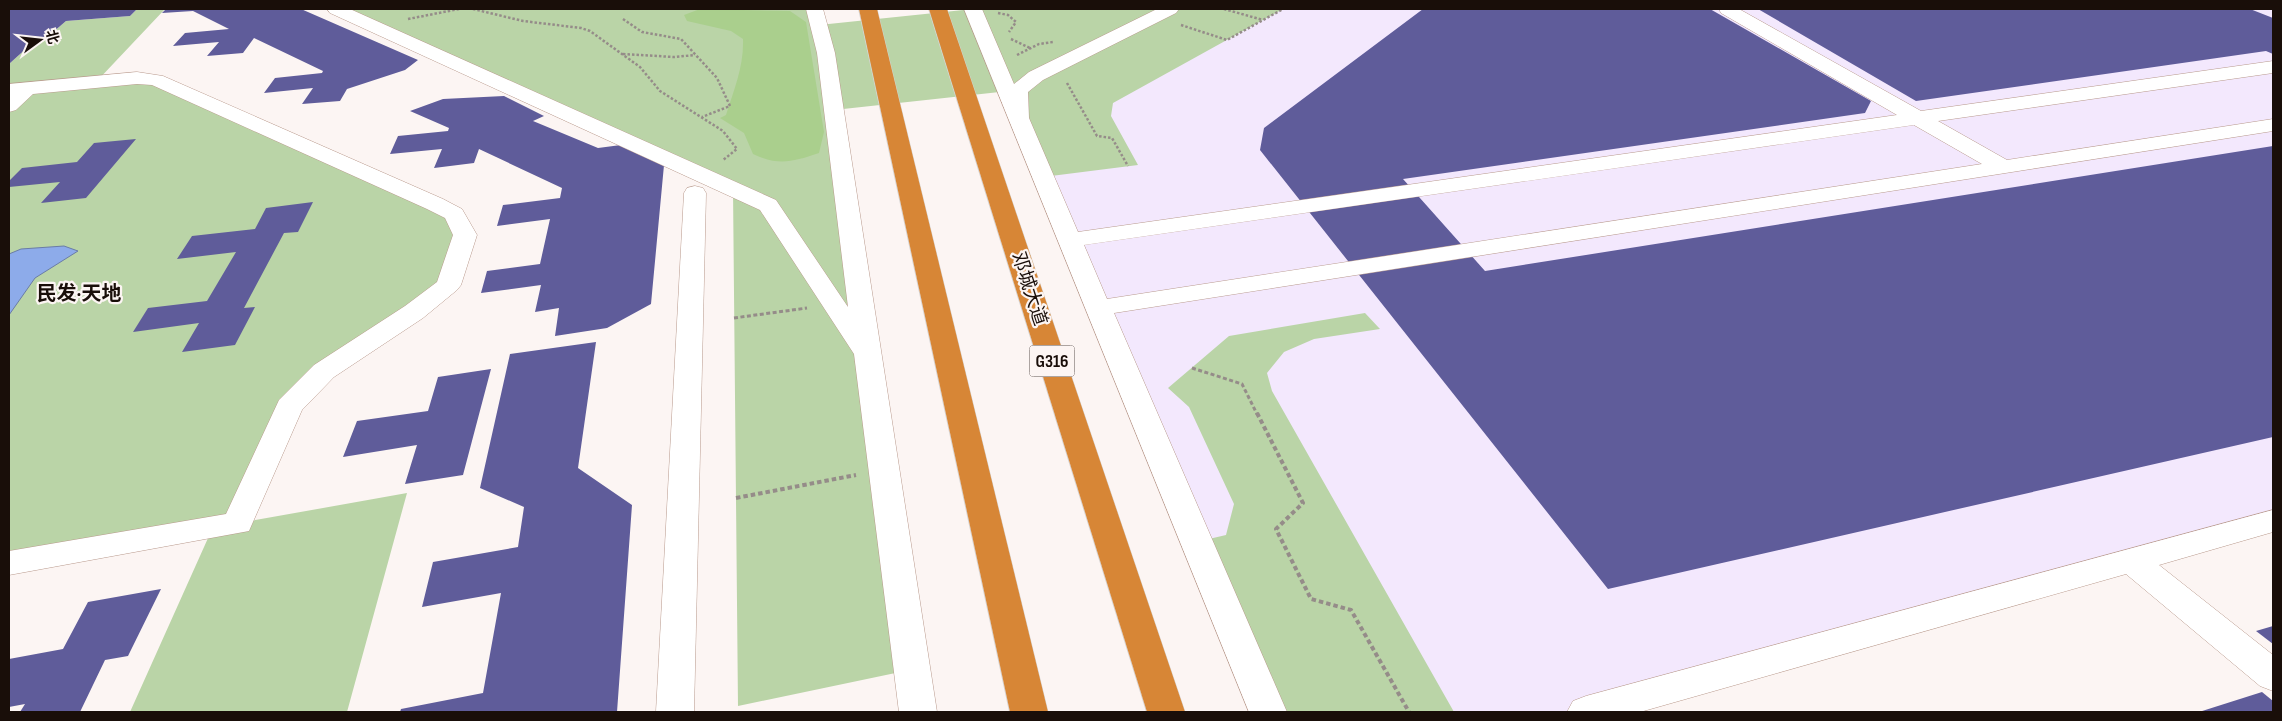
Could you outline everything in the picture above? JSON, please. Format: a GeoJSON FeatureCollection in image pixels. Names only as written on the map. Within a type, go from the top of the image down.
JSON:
{"type":"FeatureCollection","features":[{"type":"Feature","properties":{"kind":"highway","name":"邓城大道"},"geometry":{"type":"LineString","coordinates":[[938,9],[1166,712]]}},
{"type":"Feature","properties":{"kind":"highway"},"geometry":{"type":"LineString","coordinates":[[866,11],[1029,712]]}},
{"type":"Feature","properties":{"kind":"street"},"geometry":{"type":"LineString","coordinates":[[336,9],[699,184],[768,205],[867,354]]}},
{"type":"Feature","properties":{"kind":"street"},"geometry":{"type":"LineString","coordinates":[[815,9],[826,54],[918,712]]}},
{"type":"Feature","properties":{"kind":"street"},"geometry":{"type":"LineString","coordinates":[[973,9],[1268,712]]}},
{"type":"Feature","properties":{"kind":"street"},"geometry":{"type":"LineString","coordinates":[[1727,9],[2005,168]]}},
{"type":"Feature","properties":{"kind":"street"},"geometry":{"type":"LineString","coordinates":[[1020,121],[1018,90],[1036,76],[1162,13]]}},
{"type":"Feature","properties":{"kind":"street"},"geometry":{"type":"LineString","coordinates":[[1070,240],[2273,66]]}},
{"type":"Feature","properties":{"kind":"street"},"geometry":{"type":"LineString","coordinates":[[9,106],[18,90],[137,78],[156,80],[435,204],[454,214],[465,235],[448,286],[414,312],[324,371],[289,406],[238,523],[9,563]]}},
{"type":"Feature","properties":{"kind":"street"},"geometry":{"type":"LineString","coordinates":[[1098,308],[2273,125]]}},
{"type":"Feature","properties":{"kind":"street"},"geometry":{"type":"LineString","coordinates":[[675,712],[699,184]]}},
{"type":"Feature","properties":{"kind":"street"},"geometry":{"type":"LineString","coordinates":[[1586,712],[2273,522]]}},
{"type":"Feature","properties":{"kind":"street"},"geometry":{"type":"LineString","coordinates":[[2132,561],[2273,676]]}},
{"type":"Feature","properties":{"kind":"street"},"geometry":{"type":"LineString","coordinates":[[902,712],[908,642]]}},
{"type":"Feature","properties":{"kind":"path"},"geometry":{"type":"LineString","coordinates":[[374,26],[459,9]]}},
{"type":"Feature","properties":{"kind":"path"},"geometry":{"type":"LineString","coordinates":[[474,9],[523,21],[581,28],[590,31],[640,67],[660,91],[723,131],[737,149],[699,184]]}},
{"type":"Feature","properties":{"kind":"path"},"geometry":{"type":"LineString","coordinates":[[1224,9],[1263,20]]}},
{"type":"Feature","properties":{"kind":"path"},"geometry":{"type":"LineString","coordinates":[[1162,13],[1227,40],[1283,9]]}},
{"type":"Feature","properties":{"kind":"path"},"geometry":{"type":"LineString","coordinates":[[623,19],[628,26],[655,37],[681,39],[720,80],[727,93],[730,106],[702,117]]}},
{"type":"Feature","properties":{"kind":"path"},"geometry":{"type":"LineString","coordinates":[[622,54],[674,57],[695,55]]}},
{"type":"Feature","properties":{"kind":"path"},"geometry":{"type":"LineString","coordinates":[[1057,65],[1097,136],[1112,138],[1128,166]]}},
{"type":"Feature","properties":{"kind":"path"},"geometry":{"type":"LineString","coordinates":[[734,318],[834,305]]}},
{"type":"Feature","properties":{"kind":"path"},"geometry":{"type":"LineString","coordinates":[[1192,368],[1242,384],[1303,503],[1276,529],[1310,599],[1351,610],[1409,712]]}},
{"type":"Feature","properties":{"kind":"path"},"geometry":{"type":"LineString","coordinates":[[736,498],[883,470]]}},
{"type":"Feature","properties":{"kind":"shaded area"},"geometry":{"type":"Polygon","coordinates":[[[1170,9],[2273,9],[2273,521],[1587,712],[1268,712],[1043,177],[1036,76],[1170,9]]]}},
{"type":"Feature","properties":{"kind":"green space"},"geometry":{"type":"Polygon","coordinates":[[[137,9],[165,9],[97,81],[137,78],[454,214],[465,235],[448,285],[289,406],[239,523],[407,493],[347,712],[130,712],[213,527],[9,563],[9,64],[29,46],[38,45],[66,21],[130,16],[137,9]]]}},
{"type":"Feature","properties":{"kind":"green space"},"geometry":{"type":"Polygon","coordinates":[[[336,9],[815,9],[819,25],[973,9],[1283,9],[1113,103],[1111,116],[1138,165],[1043,177],[1018,90],[834,110],[905,671],[738,706],[733,189],[336,9]]]}},
{"type":"Feature","properties":{"kind":"green space"},"geometry":{"type":"Polygon","coordinates":[[[700,9],[790,11],[806,22],[824,132],[819,153],[801,159],[786,161],[762,158],[753,154],[744,133],[720,118],[726,115],[735,87],[742,59],[743,39],[731,31],[687,21],[684,15],[700,9]]]}},
{"type":"Feature","properties":{"kind":"green space"},"geometry":{"type":"Polygon","coordinates":[[[1365,313],[1380,329],[1314,339],[1284,352],[1267,373],[1272,391],[1454,712],[1268,712],[1196,542],[1226,535],[1234,504],[1189,407],[1168,388],[1229,336],[1365,313]]]}},
{"type":"Feature","properties":{"kind":"water"},"geometry":{"type":"Polygon","coordinates":[[[64,246],[78,251],[35,278],[9,315],[9,254],[21,249],[64,246]]]}},
{"type":"Feature","properties":{"kind":"building"},"geometry":{"type":"Polygon","coordinates":[[[9,9],[137,9],[130,16],[66,21],[38,45],[29,46],[9,64],[9,9]]]}},
{"type":"Feature","properties":{"kind":"building"},"geometry":{"type":"Polygon","coordinates":[[[166,9],[301,9],[418,60],[405,70],[347,89],[340,101],[302,104],[313,88],[264,93],[275,78],[322,73],[323,71],[254,38],[243,53],[207,56],[219,42],[173,46],[185,33],[229,29],[193,11],[162,13],[166,9]]]}},
{"type":"Feature","properties":{"kind":"building"},"geometry":{"type":"Polygon","coordinates":[[[1423,9],[1710,9],[1871,101],[1865,113],[1403,179],[1485,271],[2273,146],[2273,437],[1608,589],[1260,150],[1264,128],[1423,9]]]}},
{"type":"Feature","properties":{"kind":"building"},"geometry":{"type":"Polygon","coordinates":[[[1758,9],[2250,9],[2273,18],[2273,54],[2266,51],[1916,101],[1758,9]]]}},
{"type":"Feature","properties":{"kind":"building"},"geometry":{"type":"Polygon","coordinates":[[[504,96],[544,116],[533,121],[598,148],[621,145],[664,165],[651,304],[607,328],[555,336],[559,308],[535,312],[541,285],[481,293],[487,271],[540,264],[550,219],[497,226],[503,205],[560,198],[562,188],[479,149],[474,163],[434,168],[442,149],[390,154],[398,136],[448,131],[449,128],[410,111],[443,99],[504,96]]]}},
{"type":"Feature","properties":{"kind":"building"},"geometry":{"type":"Polygon","coordinates":[[[136,139],[86,198],[41,203],[60,182],[9,187],[9,181],[22,168],[77,162],[94,143],[136,139]]]}},
{"type":"Feature","properties":{"kind":"building"},"geometry":{"type":"Polygon","coordinates":[[[313,202],[298,232],[284,233],[244,308],[255,307],[235,345],[182,352],[199,323],[133,332],[148,308],[207,301],[236,252],[177,259],[192,236],[255,229],[266,208],[313,202]]]}},
{"type":"Feature","properties":{"kind":"building"},"geometry":{"type":"Polygon","coordinates":[[[596,342],[578,468],[632,505],[617,712],[400,712],[401,709],[483,693],[501,593],[422,607],[433,562],[518,547],[524,507],[480,488],[510,354],[596,342]]]}},
{"type":"Feature","properties":{"kind":"building"},"geometry":{"type":"Polygon","coordinates":[[[491,369],[463,475],[405,484],[417,445],[343,457],[357,421],[428,411],[438,377],[491,369]]]}},
{"type":"Feature","properties":{"kind":"building"},"geometry":{"type":"Polygon","coordinates":[[[161,589],[128,656],[105,660],[80,712],[20,712],[25,704],[9,707],[9,659],[63,649],[88,602],[161,589]]]}},
{"type":"Feature","properties":{"kind":"building"},"geometry":{"type":"Polygon","coordinates":[[[2273,626],[2273,644],[2256,631],[2273,626]]]}},
{"type":"Feature","properties":{"kind":"building"},"geometry":{"type":"Polygon","coordinates":[[[2262,692],[2273,701],[2273,712],[2199,712],[2262,692]]]}},
{"type":"Feature","properties":{"kind":"district","name":"民发·天地"},"geometry":{"type":"Point","coordinates":[79,294]}}]}
